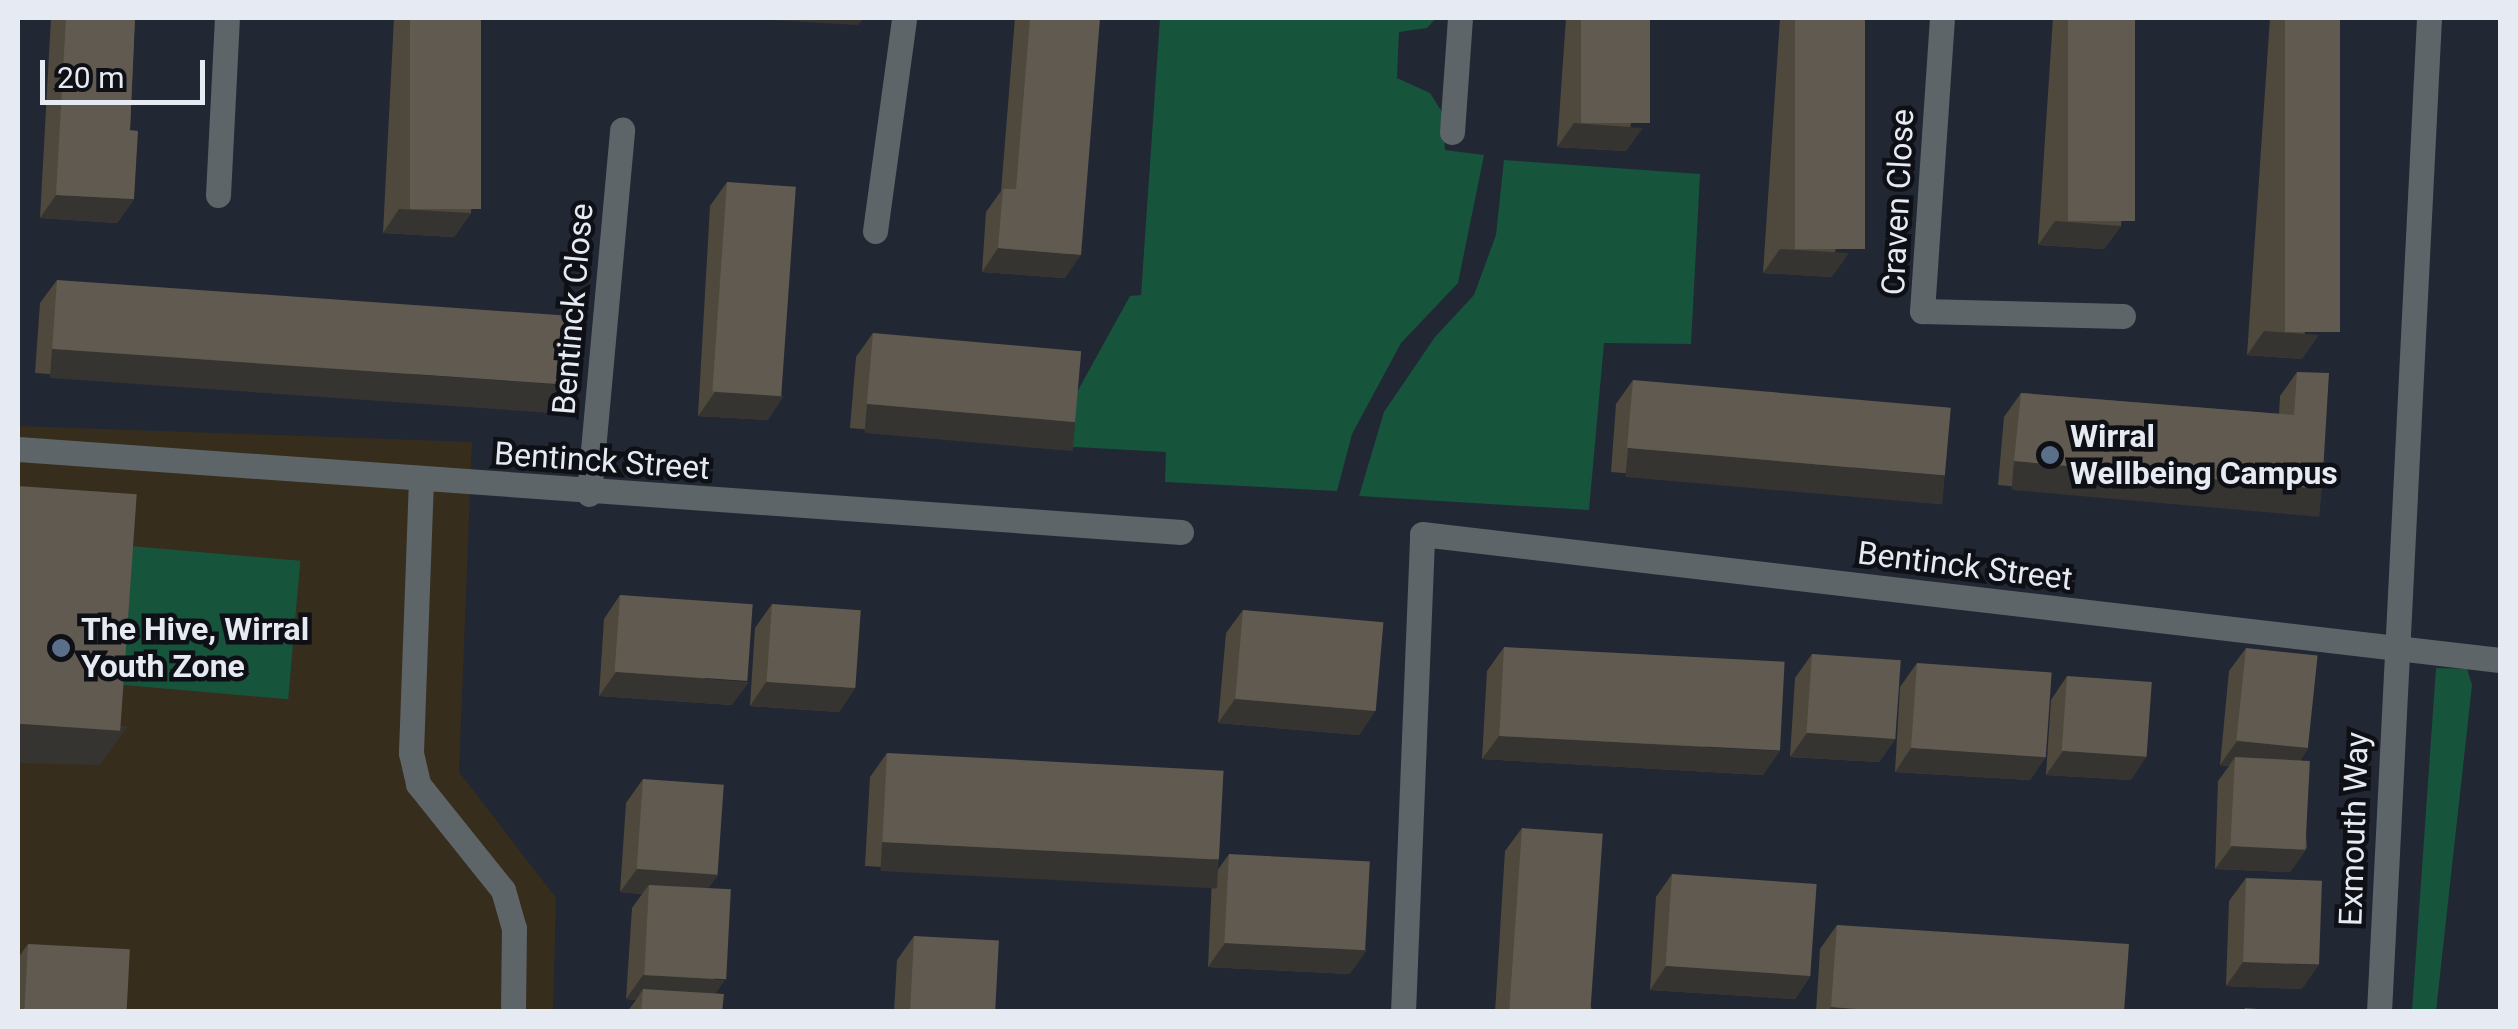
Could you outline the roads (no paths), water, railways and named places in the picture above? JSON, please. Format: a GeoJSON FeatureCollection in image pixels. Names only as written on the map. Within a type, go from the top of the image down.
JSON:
{"type":"FeatureCollection","features":[{"type":"Feature","properties":{"kind":"street"},"geometry":{"type":"LineString","coordinates":[[218,195],[227,18]]}},
{"type":"Feature","properties":{"kind":"street"},"geometry":{"type":"LineString","coordinates":[[875,231],[904,18]]}},
{"type":"Feature","properties":{"kind":"street"},"geometry":{"type":"LineString","coordinates":[[1452,132],[1460,18]]}},
{"type":"Feature","properties":{"kind":"street","name":"Craven Close"},"geometry":{"type":"LineString","coordinates":[[1942,18],[1922,311],[2123,316]]}},
{"type":"Feature","properties":{"kind":"street","name":"Exmouth Way"},"geometry":{"type":"LineString","coordinates":[[2379,1012],[2393,649],[2429,18]]}},
{"type":"Feature","properties":{"kind":"street","name":"Bentinck Close"},"geometry":{"type":"LineString","coordinates":[[589,494],[622,129]]}},
{"type":"Feature","properties":{"kind":"street","name":"Bentinck Street"},"geometry":{"type":"LineString","coordinates":[[18,449],[589,494],[1182,532]]}},
{"type":"Feature","properties":{"kind":"street"},"geometry":{"type":"LineString","coordinates":[[420,479],[411,753],[418,784],[504,890],[514,928],[512,1012]]}},
{"type":"Feature","properties":{"kind":"street","name":"Bentinck Street"},"geometry":{"type":"LineString","coordinates":[[1403,1012],[1422,534],[2500,660]]}},
{"type":"Feature","properties":{"kind":"place","name":"Wirral Wellbeing Campus"},"geometry":{"type":"Point","coordinates":[2050,455]}},
{"type":"Feature","properties":{"kind":"place","name":"The Hive, Wirral Youth Zone"},"geometry":{"type":"Point","coordinates":[61,648]}}]}
